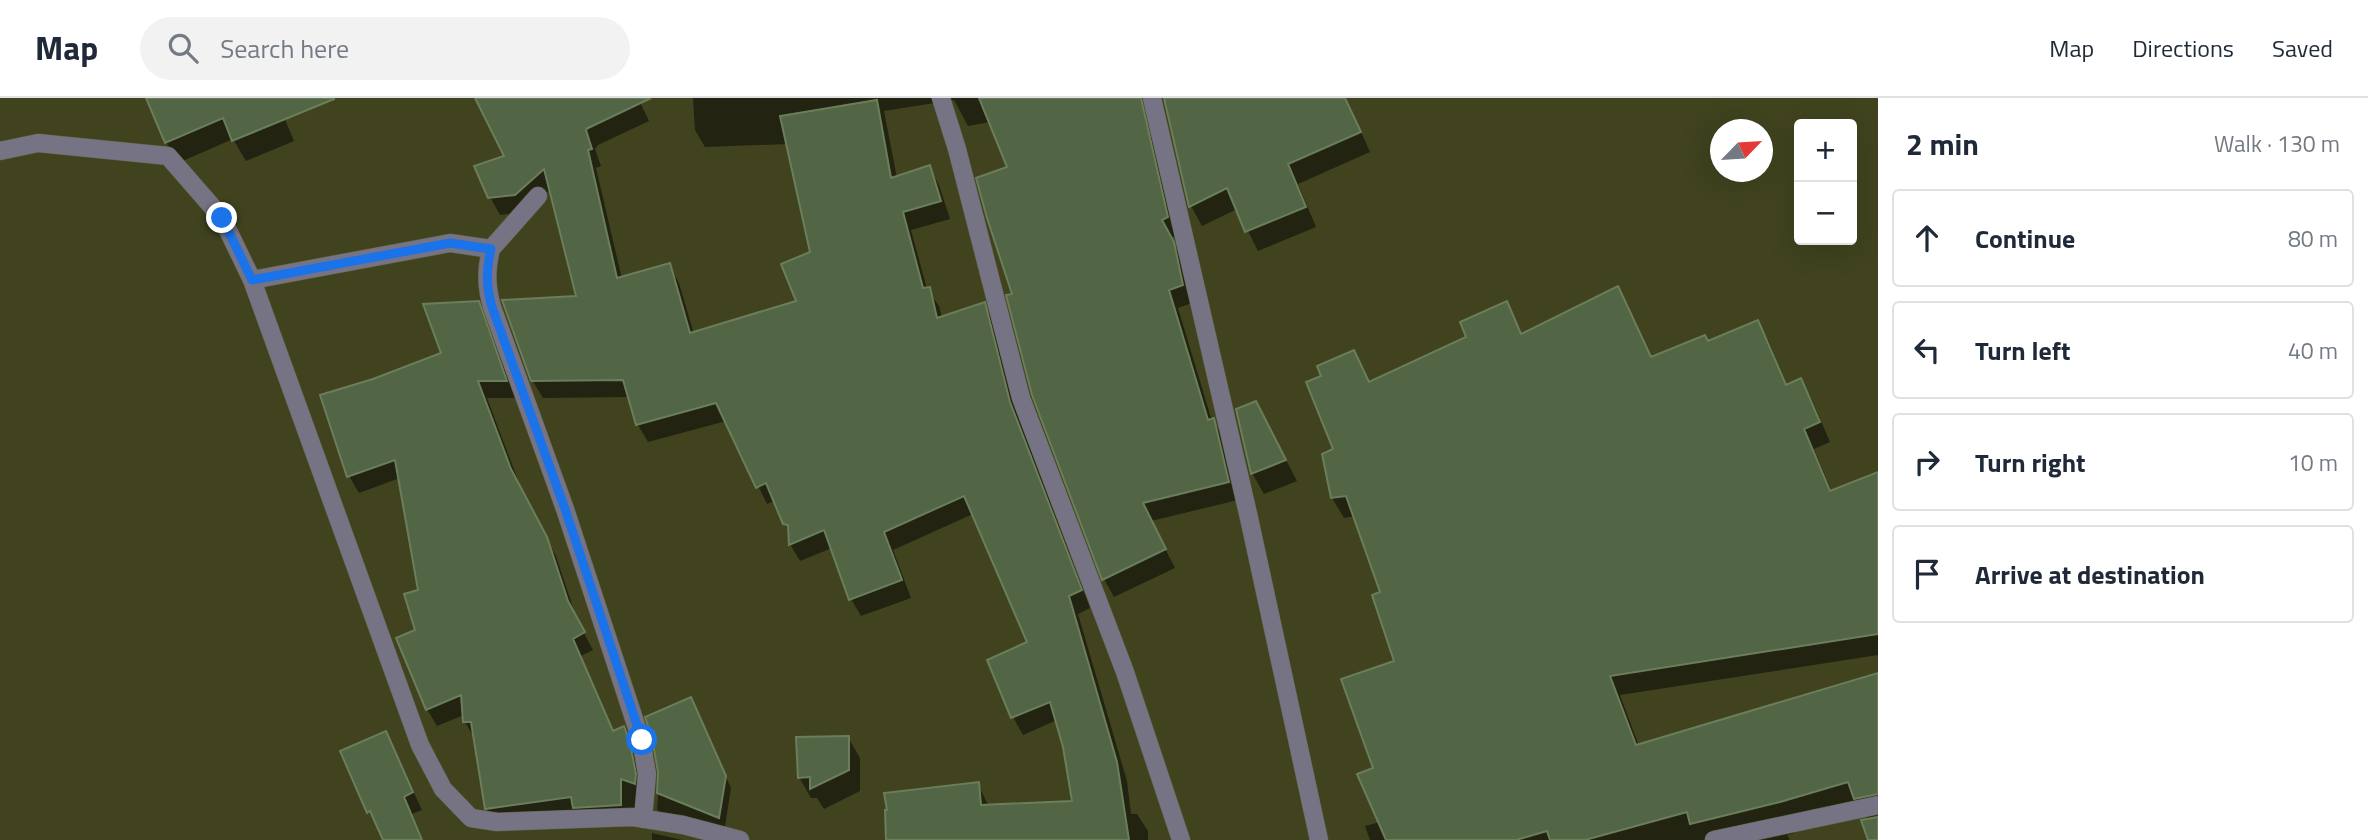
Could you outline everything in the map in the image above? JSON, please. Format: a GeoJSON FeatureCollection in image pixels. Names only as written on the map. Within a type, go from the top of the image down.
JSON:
{"type":"FeatureCollection","features":[{"type":"Feature","properties":{"kind":"street"},"geometry":{"type":"LineString","coordinates":[[941,98],[957,149],[1021,398],[1125,672],[1181,840]]}},
{"type":"Feature","properties":{"kind":"street"},"geometry":{"type":"LineString","coordinates":[[1152,98],[1249,518],[1319,840]]}},
{"type":"Feature","properties":{"kind":"street"},"geometry":{"type":"LineString","coordinates":[[0,151],[38,143],[168,156],[222,218],[252,280],[420,745],[443,789],[471,818],[497,822],[633,817],[683,825],[740,840]]}},
{"type":"Feature","properties":{"kind":"street"},"geometry":{"type":"LineString","coordinates":[[538,196],[491,249],[486,268],[486,287],[565,509],[642,740],[647,774],[643,819]]}},
{"type":"Feature","properties":{"kind":"street"},"geometry":{"type":"LineString","coordinates":[[252,280],[450,243],[491,249]]}},
{"type":"Feature","properties":{"kind":"street"},"geometry":{"type":"LineString","coordinates":[[1714,840],[1878,805]]}},
{"type":"Feature","properties":{"kind":"building"},"geometry":{"type":"Polygon","coordinates":[[[146,98],[334,99],[232,141],[223,118],[165,143],[146,98]]]}},
{"type":"Feature","properties":{"kind":"building"},"geometry":{"type":"Polygon","coordinates":[[[475,98],[651,98],[588,128],[586,130],[592,149],[588,150],[617,278],[670,263],[690,333],[796,301],[781,264],[810,252],[780,116],[877,100],[891,178],[930,165],[941,201],[903,212],[923,288],[930,287],[937,318],[985,302],[1010,402],[1082,590],[1069,596],[1117,762],[1129,840],[886,840],[887,810],[884,793],[979,782],[981,805],[1072,801],[1063,747],[1050,702],[1011,718],[987,660],[1027,642],[964,496],[884,532],[902,580],[849,600],[824,530],[789,545],[788,525],[783,524],[766,483],[756,488],[716,403],[636,425],[623,380],[531,381],[502,300],[576,296],[544,169],[515,195],[488,198],[474,166],[504,156],[475,98]]]}},
{"type":"Feature","properties":{"kind":"building"},"geometry":{"type":"Polygon","coordinates":[[[979,98],[1141,98],[1168,217],[1162,220],[1174,242],[1183,285],[1169,290],[1208,420],[1214,418],[1229,482],[1143,503],[1166,549],[1102,580],[1032,395],[1006,295],[1012,294],[976,178],[1007,167],[979,98]]]}},
{"type":"Feature","properties":{"kind":"building"},"geometry":{"type":"Polygon","coordinates":[[[1164,98],[1345,98],[1361,132],[1288,164],[1306,207],[1245,232],[1227,188],[1189,207],[1164,98]]]}},
{"type":"Feature","properties":{"kind":"building"},"geometry":{"type":"Polygon","coordinates":[[[1618,286],[1651,357],[1705,335],[1708,341],[1758,320],[1786,385],[1801,378],[1820,422],[1804,429],[1830,491],[1878,472],[1878,634],[1610,676],[1636,745],[1878,673],[1878,794],[1854,799],[1848,782],[1690,824],[1687,812],[1585,840],[1550,840],[1547,831],[1516,840],[1386,840],[1357,774],[1373,768],[1341,679],[1394,661],[1372,595],[1380,592],[1346,496],[1331,498],[1322,454],[1333,449],[1306,382],[1321,376],[1317,366],[1354,350],[1369,382],[1466,337],[1460,322],[1507,301],[1521,334],[1618,286]]]}},
{"type":"Feature","properties":{"kind":"building"},"geometry":{"type":"Polygon","coordinates":[[[479,301],[507,381],[478,381],[511,469],[547,537],[568,601],[585,632],[573,639],[613,731],[624,726],[630,743],[636,774],[635,784],[621,779],[621,805],[573,808],[571,797],[485,809],[471,722],[463,722],[461,695],[426,710],[396,638],[415,630],[404,594],[418,590],[395,460],[347,477],[320,395],[373,379],[441,353],[423,304],[479,301]]]}},
{"type":"Feature","properties":{"kind":"building"},"geometry":{"type":"Polygon","coordinates":[[[1256,401],[1286,460],[1251,474],[1236,409],[1256,401]]]}},
{"type":"Feature","properties":{"kind":"building"},"geometry":{"type":"Polygon","coordinates":[[[691,697],[726,776],[719,818],[657,793],[658,772],[645,717],[691,697]]]}},
{"type":"Feature","properties":{"kind":"building"},"geometry":{"type":"Polygon","coordinates":[[[386,731],[413,792],[404,797],[422,840],[383,840],[370,811],[367,813],[340,751],[386,731]]]}},
{"type":"Feature","properties":{"kind":"building"},"geometry":{"type":"Polygon","coordinates":[[[849,736],[849,770],[810,789],[810,777],[798,778],[796,737],[849,736]]]}},
{"type":"Feature","properties":{"kind":"building"},"geometry":{"type":"Polygon","coordinates":[[[1878,817],[1878,840],[1868,840],[1861,820],[1878,817]]]}},
{"type":"Feature","properties":{"kind":"route"},"geometry":{"type":"LineString","coordinates":[[222,218],[252,280],[450,243],[491,249],[486,268],[486,287],[492,307],[565,509],[642,740]]}}]}
